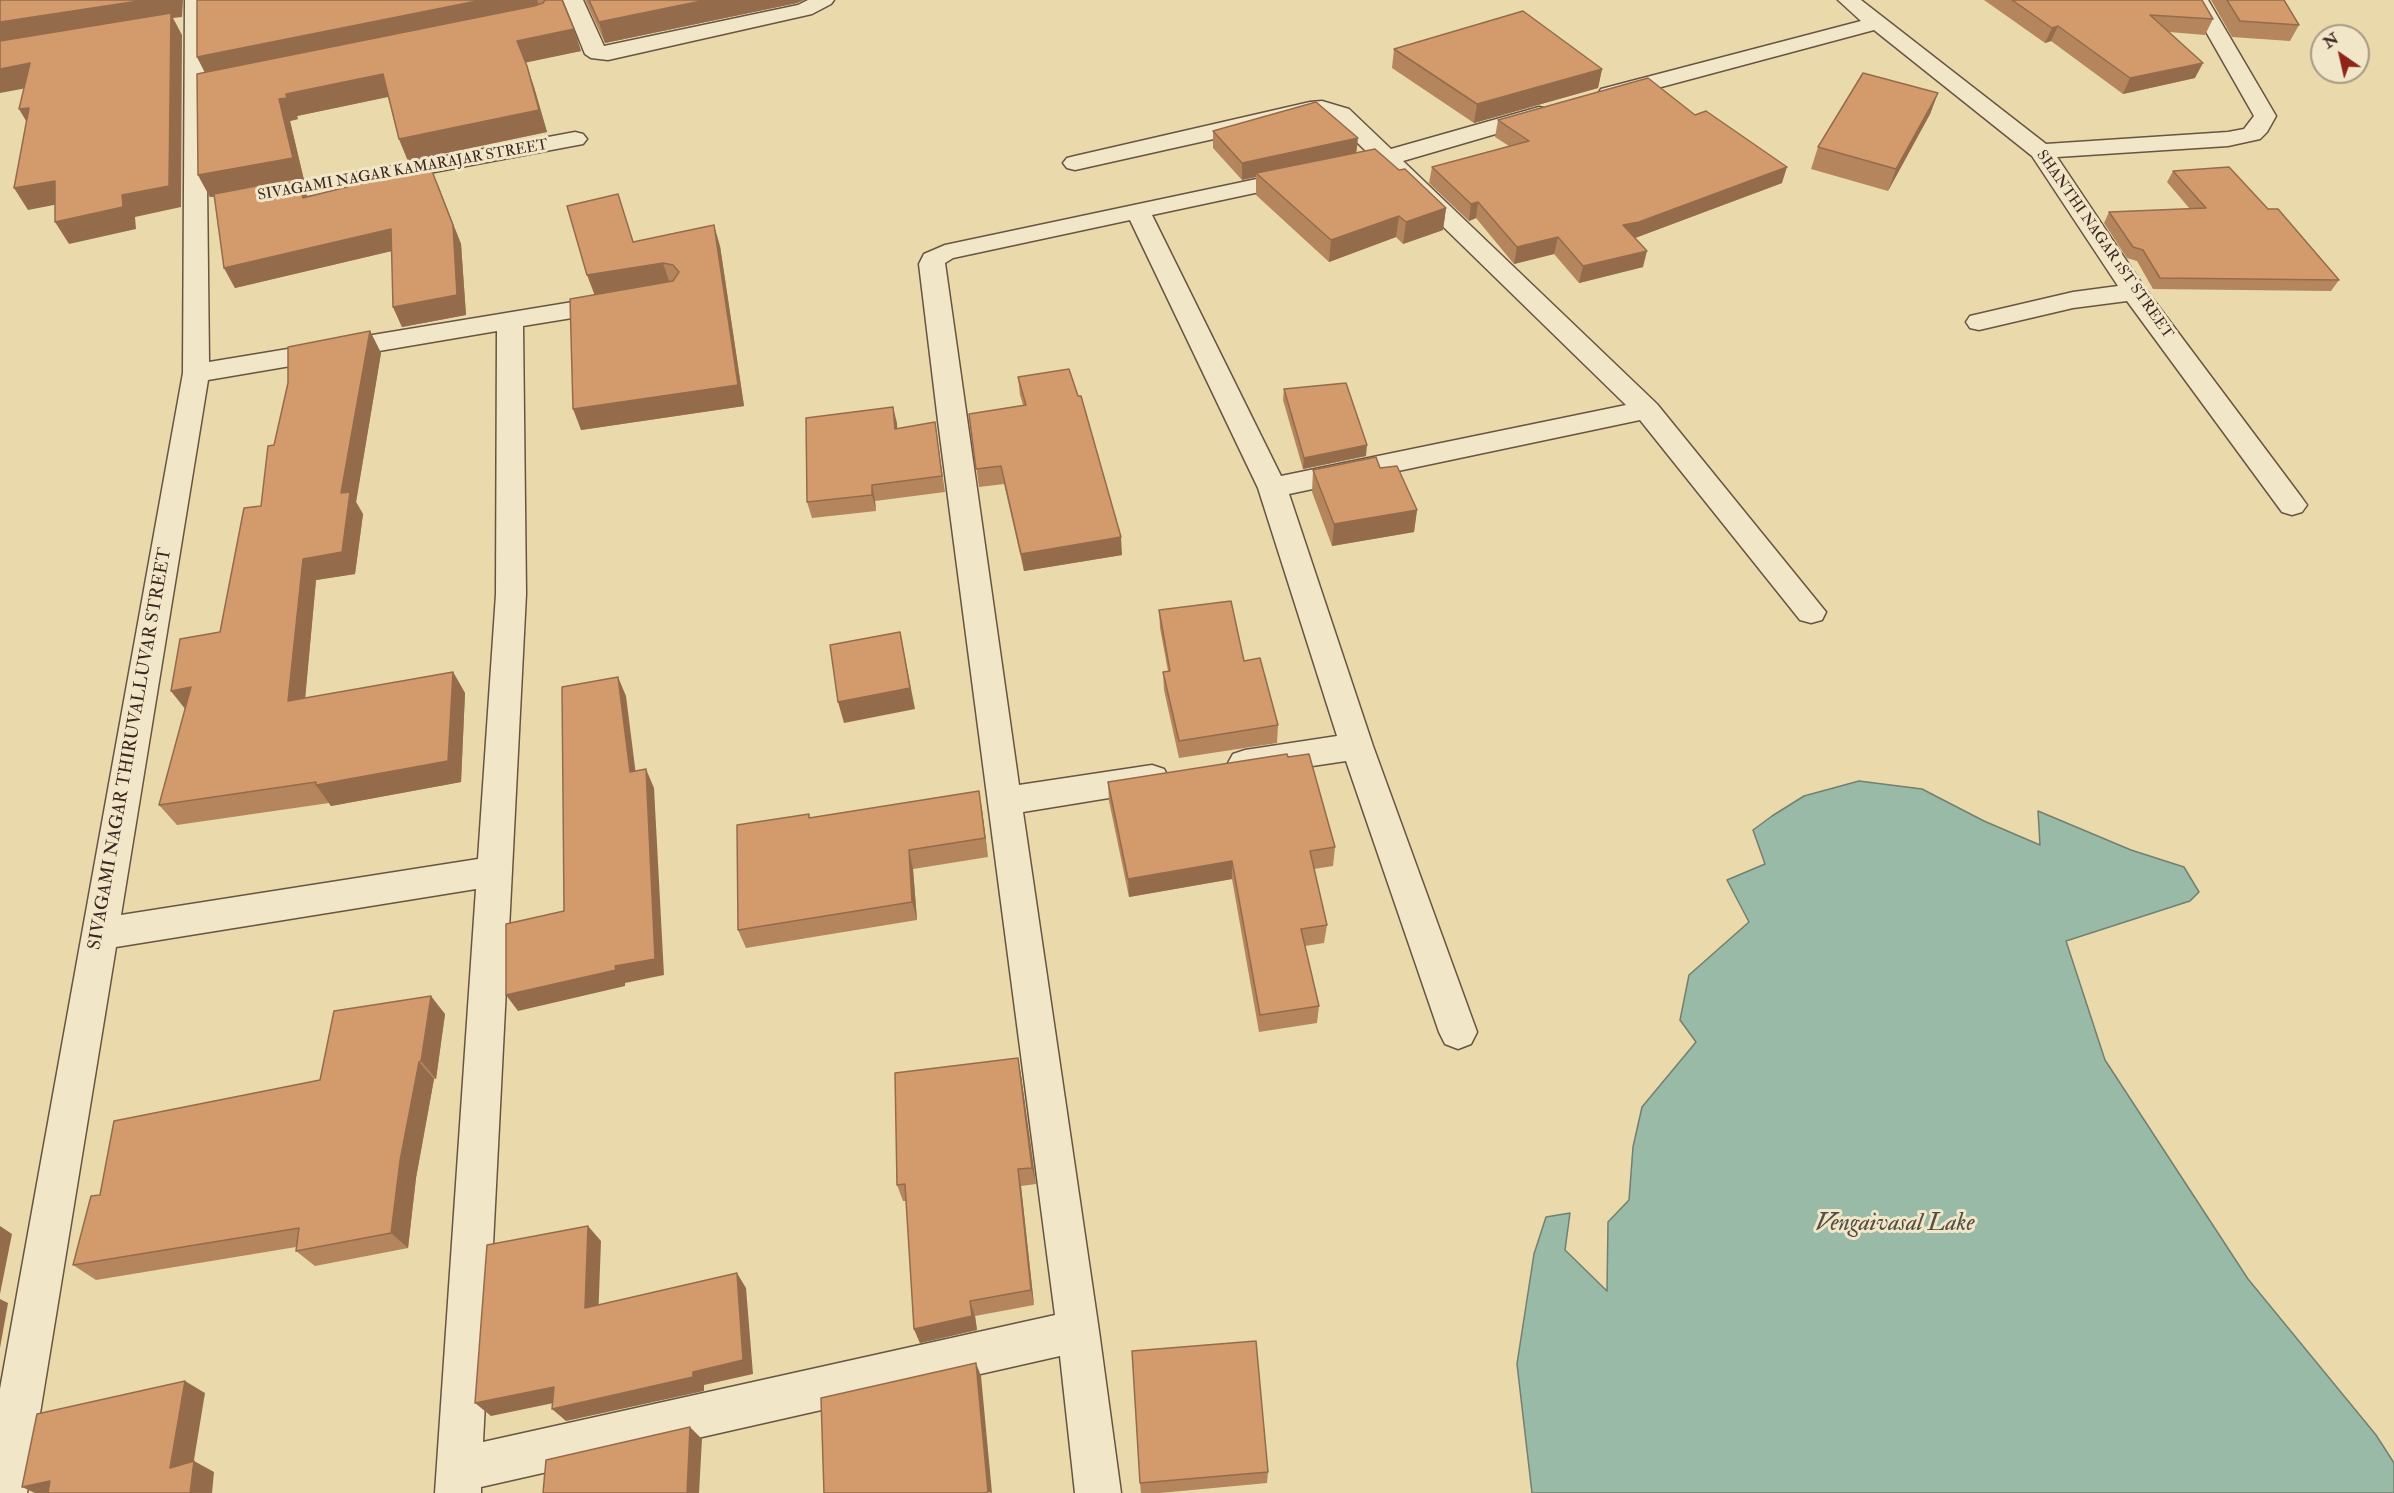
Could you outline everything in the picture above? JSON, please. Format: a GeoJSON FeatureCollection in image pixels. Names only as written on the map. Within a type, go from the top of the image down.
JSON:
{"type":"FeatureCollection","features":[{"type":"Feature","properties":{"kind":"street"},"geometry":{"type":"LineString","coordinates":[[573,0],[593,49],[599,53],[608,53],[805,10],[824,0]]}},
{"type":"Feature","properties":{"kind":"street","name":"SHANTHI NAGAR 1ST STREET"},"geometry":{"type":"LineString","coordinates":[[1848,0],[2041,151],[2134,292],[2292,506]]}},
{"type":"Feature","properties":{"kind":"street"},"geometry":{"type":"LineString","coordinates":[[2041,151],[2228,139],[2252,134],[2265,117],[2198,0]]}},
{"type":"Feature","properties":{"kind":"street","name":"SIVAGAMI NAGAR THIRUVALLUVAR STREET"},"geometry":{"type":"LineString","coordinates":[[4,1493],[196,373],[219,205],[206,87],[188,17]]}},
{"type":"Feature","properties":{"kind":"street"},"geometry":{"type":"LineString","coordinates":[[1589,100],[1877,22]]}},
{"type":"Feature","properties":{"kind":"street"},"geometry":{"type":"LineString","coordinates":[[1075,163],[1322,108],[1341,114],[1647,410],[1811,612]]}},
{"type":"Feature","properties":{"kind":"street"},"geometry":{"type":"LineString","coordinates":[[1098,1493],[933,259],[945,252],[1387,158],[1555,110]]}},
{"type":"Feature","properties":{"kind":"street","name":"SIVAGAMI NAGAR KAMARAJAR STREET"},"geometry":{"type":"LineString","coordinates":[[219,205],[574,140]]}},
{"type":"Feature","properties":{"kind":"street"},"geometry":{"type":"LineString","coordinates":[[1138,212],[1272,488],[1356,746],[1458,1032]]}},
{"type":"Feature","properties":{"kind":"street"},"geometry":{"type":"LineString","coordinates":[[1979,322],[2073,300],[2134,292]]}},
{"type":"Feature","properties":{"kind":"street"},"geometry":{"type":"LineString","coordinates":[[196,373],[636,300]]}},
{"type":"Feature","properties":{"kind":"street"},"geometry":{"type":"LineString","coordinates":[[510,321],[512,594],[459,1481],[1078,1331]]}},
{"type":"Feature","properties":{"kind":"street"},"geometry":{"type":"LineString","coordinates":[[1272,488],[1647,410]]}},
{"type":"Feature","properties":{"kind":"street"},"geometry":{"type":"LineString","coordinates":[[1215,768],[1356,746]]}},
{"type":"Feature","properties":{"kind":"street"},"geometry":{"type":"LineString","coordinates":[[1004,801],[1180,774]]}},
{"type":"Feature","properties":{"kind":"street"},"geometry":{"type":"LineString","coordinates":[[99,934],[494,872]]}},
{"type":"Feature","properties":{"kind":"water","name":"Vengaivasal Lake"},"geometry":{"type":"Polygon","coordinates":[[[1859,781],[1922,789],[1984,821],[2040,845],[2038,811],[2131,850],[2184,867],[2199,892],[2190,901],[2066,941],[2105,1060],[2248,1279],[2376,1435],[2394,1463],[2394,1493],[1532,1493],[1517,1364],[1534,1254],[1546,1217],[1570,1213],[1565,1250],[1607,1291],[1608,1222],[1629,1200],[1633,1147],[1642,1107],[1696,1042],[1680,1020],[1689,975],[1749,922],[1727,880],[1765,864],[1753,830],[1804,796],[1859,781]]]}},
{"type":"Feature","properties":{"kind":"building"},"geometry":{"type":"Polygon","coordinates":[[[0,0],[145,0],[0,22],[0,0]]]}},
{"type":"Feature","properties":{"kind":"building"},"geometry":{"type":"Polygon","coordinates":[[[197,0],[482,0],[197,57],[197,0]]]}},
{"type":"Feature","properties":{"kind":"building"},"geometry":{"type":"Polygon","coordinates":[[[545,0],[562,0],[574,29],[517,41],[527,66],[539,110],[399,139],[383,74],[286,94],[287,98],[279,99],[293,158],[198,175],[197,74],[534,6],[545,0]]]}},
{"type":"Feature","properties":{"kind":"building"},"geometry":{"type":"Polygon","coordinates":[[[589,0],[706,0],[599,22],[589,0]]]}},
{"type":"Feature","properties":{"kind":"building"},"geometry":{"type":"Polygon","coordinates":[[[2012,0],[2202,0],[2213,19],[2150,15],[2203,63],[2130,78],[2058,26],[2052,28],[2012,0]]]}},
{"type":"Feature","properties":{"kind":"building"},"geometry":{"type":"Polygon","coordinates":[[[2227,0],[2284,0],[2299,25],[2240,21],[2227,0]]]}},
{"type":"Feature","properties":{"kind":"building"},"geometry":{"type":"Polygon","coordinates":[[[1523,11],[1602,69],[1477,104],[1394,49],[1523,11]]]}},
{"type":"Feature","properties":{"kind":"building"},"geometry":{"type":"Polygon","coordinates":[[[171,13],[169,186],[122,195],[123,207],[55,222],[55,181],[14,188],[29,108],[19,109],[30,63],[0,69],[0,41],[171,13]]]}},
{"type":"Feature","properties":{"kind":"building"},"geometry":{"type":"Polygon","coordinates":[[[1863,73],[1938,93],[1896,169],[1818,147],[1863,73]]]}},
{"type":"Feature","properties":{"kind":"building"},"geometry":{"type":"Polygon","coordinates":[[[1648,78],[1695,115],[1706,111],[1787,167],[1639,222],[1623,225],[1647,251],[1583,266],[1558,237],[1517,247],[1478,202],[1471,204],[1432,167],[1529,141],[1498,120],[1648,78]]]}},
{"type":"Feature","properties":{"kind":"building"},"geometry":{"type":"Polygon","coordinates":[[[1316,102],[1358,138],[1242,163],[1213,131],[1316,102]]]}},
{"type":"Feature","properties":{"kind":"building"},"geometry":{"type":"Polygon","coordinates":[[[1375,149],[1399,170],[1405,169],[1446,208],[1406,222],[1399,216],[1331,240],[1256,173],[1375,149]]]}},
{"type":"Feature","properties":{"kind":"building"},"geometry":{"type":"Polygon","coordinates":[[[430,166],[453,225],[457,295],[393,307],[391,229],[224,268],[214,194],[298,178],[303,198],[430,166]]]}},
{"type":"Feature","properties":{"kind":"building"},"geometry":{"type":"Polygon","coordinates":[[[2229,167],[2268,209],[2278,209],[2339,280],[2160,278],[2143,250],[2133,247],[2109,212],[2206,208],[2173,171],[2229,167]]]}},
{"type":"Feature","properties":{"kind":"building"},"geometry":{"type":"Polygon","coordinates":[[[618,194],[633,242],[714,225],[738,385],[573,409],[570,299],[673,281],[679,272],[673,265],[663,263],[587,275],[567,206],[618,194]]]}},
{"type":"Feature","properties":{"kind":"building"},"geometry":{"type":"Polygon","coordinates":[[[370,331],[341,493],[350,492],[342,552],[303,559],[288,701],[453,672],[448,761],[316,785],[316,782],[159,805],[191,687],[171,691],[180,639],[220,632],[244,508],[261,506],[268,446],[274,445],[288,383],[288,347],[370,331]]]}},
{"type":"Feature","properties":{"kind":"building"},"geometry":{"type":"Polygon","coordinates":[[[1069,369],[1078,396],[1081,396],[1121,537],[1021,554],[1001,466],[976,469],[969,414],[1026,405],[1018,377],[1069,369]]]}},
{"type":"Feature","properties":{"kind":"building"},"geometry":{"type":"Polygon","coordinates":[[[1346,383],[1367,445],[1304,458],[1284,389],[1346,383]]]}},
{"type":"Feature","properties":{"kind":"building"},"geometry":{"type":"Polygon","coordinates":[[[893,407],[895,429],[935,422],[942,476],[872,485],[872,495],[807,502],[806,418],[893,407]]]}},
{"type":"Feature","properties":{"kind":"building"},"geometry":{"type":"Polygon","coordinates":[[[1376,457],[1380,468],[1397,466],[1417,510],[1334,524],[1313,470],[1376,457]]]}},
{"type":"Feature","properties":{"kind":"building"},"geometry":{"type":"Polygon","coordinates":[[[1231,601],[1244,661],[1260,658],[1278,725],[1179,741],[1163,672],[1170,671],[1159,610],[1231,601]]]}},
{"type":"Feature","properties":{"kind":"building"},"geometry":{"type":"Polygon","coordinates":[[[900,632],[910,688],[838,702],[830,645],[900,632]]]}},
{"type":"Feature","properties":{"kind":"building"},"geometry":{"type":"Polygon","coordinates":[[[618,677],[630,772],[646,769],[655,959],[615,966],[616,970],[506,995],[506,924],[564,911],[562,687],[618,677]]]}},
{"type":"Feature","properties":{"kind":"building"},"geometry":{"type":"Polygon","coordinates":[[[1287,754],[1288,757],[1309,754],[1335,847],[1310,851],[1327,925],[1301,929],[1319,1006],[1260,1015],[1232,861],[1128,879],[1108,782],[1287,754]]]}},
{"type":"Feature","properties":{"kind":"building"},"geometry":{"type":"Polygon","coordinates":[[[979,791],[985,838],[909,850],[912,902],[738,930],[737,825],[809,814],[809,818],[979,791]]]}},
{"type":"Feature","properties":{"kind":"building"},"geometry":{"type":"Polygon","coordinates":[[[431,996],[421,1061],[400,1161],[391,1233],[296,1251],[299,1228],[73,1265],[91,1196],[100,1195],[114,1121],[320,1080],[334,1011],[431,996]]]}},
{"type":"Feature","properties":{"kind":"building"},"geometry":{"type":"Polygon","coordinates":[[[1018,1058],[1032,1168],[1018,1169],[1031,1290],[970,1301],[972,1316],[914,1329],[905,1184],[897,1185],[895,1073],[1018,1058]]]}},
{"type":"Feature","properties":{"kind":"building"},"geometry":{"type":"Polygon","coordinates":[[[588,1226],[585,1308],[737,1273],[743,1360],[693,1372],[693,1377],[552,1409],[554,1387],[475,1403],[487,1245],[588,1226]]]}},
{"type":"Feature","properties":{"kind":"building"},"geometry":{"type":"Polygon","coordinates":[[[1256,1341],[1268,1472],[1140,1483],[1132,1351],[1256,1341]]]}},
{"type":"Feature","properties":{"kind":"building"},"geometry":{"type":"Polygon","coordinates":[[[976,1363],[988,1492],[824,1493],[821,1398],[976,1363]]]}},
{"type":"Feature","properties":{"kind":"building"},"geometry":{"type":"Polygon","coordinates":[[[185,1381],[170,1468],[194,1461],[190,1493],[48,1493],[50,1481],[22,1487],[37,1414],[185,1381]]]}},
{"type":"Feature","properties":{"kind":"building"},"geometry":{"type":"Polygon","coordinates":[[[690,1427],[687,1493],[543,1493],[546,1460],[690,1427]]]}}]}
